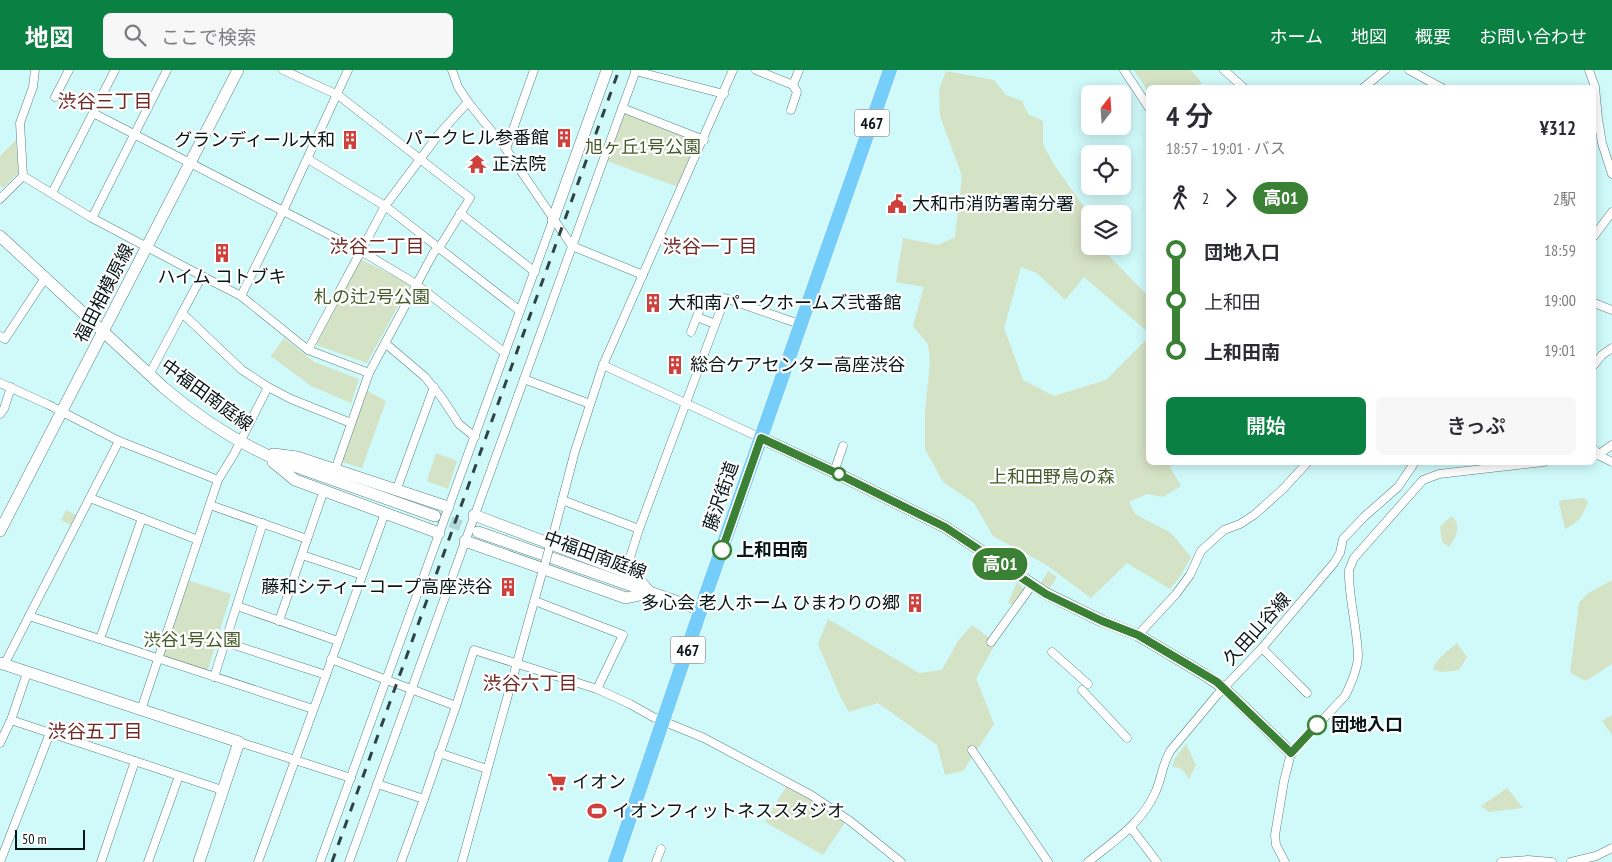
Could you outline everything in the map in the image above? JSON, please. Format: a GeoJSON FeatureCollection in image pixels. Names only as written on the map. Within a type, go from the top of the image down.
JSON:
{"type":"FeatureCollection","features":[{"type":"Feature","properties":{"kind":"highway","name":"藤沢街道"},"geometry":{"type":"LineString","coordinates":[[615,862],[890,70]]}},
{"type":"Feature","properties":{"kind":"street"},"geometry":{"type":"LineString","coordinates":[[0,199],[23,176],[20,123],[33,88],[35,70]]}},
{"type":"Feature","properties":{"kind":"street"},"geometry":{"type":"LineString","coordinates":[[55,97],[69,70]]}},
{"type":"Feature","properties":{"kind":"street"},"geometry":{"type":"LineString","coordinates":[[52,193],[115,70]]}},
{"type":"Feature","properties":{"kind":"street"},"geometry":{"type":"LineString","coordinates":[[92,218],[167,70]]}},
{"type":"Feature","properties":{"kind":"street","name":"福田相模原線"},"geometry":{"type":"LineString","coordinates":[[0,531],[238,70]]}},
{"type":"Feature","properties":{"kind":"street"},"geometry":{"type":"LineString","coordinates":[[283,70],[338,95],[470,198],[434,252],[370,373],[335,470]]}},
{"type":"Feature","properties":{"kind":"street"},"geometry":{"type":"LineString","coordinates":[[242,296],[308,159],[348,70]]}},
{"type":"Feature","properties":{"kind":"street"},"geometry":{"type":"LineString","coordinates":[[452,70],[458,87],[468,102],[506,149],[572,246],[643,276]]}},
{"type":"Feature","properties":{"kind":"street"},"geometry":{"type":"LineString","coordinates":[[506,149],[534,70]]}},
{"type":"Feature","properties":{"kind":"street"},"geometry":{"type":"LineString","coordinates":[[320,862],[607,70]]}},
{"type":"Feature","properties":{"kind":"street"},"geometry":{"type":"LineString","coordinates":[[349,862],[636,70],[724,94]]}},
{"type":"Feature","properties":{"kind":"street"},"geometry":{"type":"LineString","coordinates":[[462,862],[550,547],[574,452],[603,365],[734,70]]}},
{"type":"Feature","properties":{"kind":"street"},"geometry":{"type":"LineString","coordinates":[[756,70],[793,85],[797,92],[791,110]]}},
{"type":"Feature","properties":{"kind":"street"},"geometry":{"type":"LineString","coordinates":[[793,85],[799,70]]}},
{"type":"Feature","properties":{"kind":"street"},"geometry":{"type":"LineString","coordinates":[[1124,70],[1146,103]]}},
{"type":"Feature","properties":{"kind":"street"},"geometry":{"type":"LineString","coordinates":[[1224,70],[1241,85]]}},
{"type":"Feature","properties":{"kind":"street"},"geometry":{"type":"LineString","coordinates":[[1367,85],[1385,70]]}},
{"type":"Feature","properties":{"kind":"street"},"geometry":{"type":"LineString","coordinates":[[1409,70],[1436,85]]}},
{"type":"Feature","properties":{"kind":"street"},"geometry":{"type":"LineString","coordinates":[[1589,70],[1594,85]]}},
{"type":"Feature","properties":{"kind":"street"},"geometry":{"type":"LineString","coordinates":[[1596,98],[1602,143],[1612,174]]}},
{"type":"Feature","properties":{"kind":"street"},"geometry":{"type":"LineString","coordinates":[[308,350],[385,206],[439,134],[468,102]]}},
{"type":"Feature","properties":{"kind":"street"},"geometry":{"type":"LineString","coordinates":[[622,108],[704,140]]}},
{"type":"Feature","properties":{"kind":"street"},"geometry":{"type":"LineString","coordinates":[[93,113],[361,251],[416,284],[505,353]]}},
{"type":"Feature","properties":{"kind":"street"},"geometry":{"type":"LineString","coordinates":[[308,159],[385,206],[520,310]]}},
{"type":"Feature","properties":{"kind":"street"},"geometry":{"type":"LineString","coordinates":[[23,176],[92,218],[242,296],[308,350],[370,373]]}},
{"type":"Feature","properties":{"kind":"street"},"geometry":{"type":"LineString","coordinates":[[1596,233],[1612,212]]}},
{"type":"Feature","properties":{"kind":"street"},"geometry":{"type":"LineString","coordinates":[[460,213],[534,272]]}},
{"type":"Feature","properties":{"kind":"street","name":"中福田南庭線"},"geometry":{"type":"LineString","coordinates":[[0,236],[177,399],[240,441],[280,461],[434,516]]}},
{"type":"Feature","properties":{"kind":"street"},"geometry":{"type":"LineString","coordinates":[[149,375],[202,276]]}},
{"type":"Feature","properties":{"kind":"street"},"geometry":{"type":"LineString","coordinates":[[0,336],[5,339],[45,278]]}},
{"type":"Feature","properties":{"kind":"street"},"geometry":{"type":"LineString","coordinates":[[627,567],[725,298],[802,325]]}},
{"type":"Feature","properties":{"kind":"street"},"geometry":{"type":"LineString","coordinates":[[691,332],[703,301]]}},
{"type":"Feature","properties":{"kind":"street"},"geometry":{"type":"LineString","coordinates":[[1596,304],[1612,310]]}},
{"type":"Feature","properties":{"kind":"street"},"geometry":{"type":"LineString","coordinates":[[182,313],[242,370],[268,387],[291,399],[351,423]]}},
{"type":"Feature","properties":{"kind":"street"},"geometry":{"type":"LineString","coordinates":[[697,317],[715,324]]}},
{"type":"Feature","properties":{"kind":"street"},"geometry":{"type":"LineString","coordinates":[[385,343],[425,376],[459,424],[474,437]]}},
{"type":"Feature","properties":{"kind":"street"},"geometry":{"type":"LineString","coordinates":[[1596,362],[1602,355],[1612,348]]}},
{"type":"Feature","properties":{"kind":"street"},"geometry":{"type":"LineString","coordinates":[[603,365],[834,472],[945,527],[1032,585],[1076,609],[1138,635],[1217,682],[1291,753]]}},
{"type":"Feature","properties":{"kind":"street"},"geometry":{"type":"LineString","coordinates":[[524,379],[590,404]]}},
{"type":"Feature","properties":{"kind":"street"},"geometry":{"type":"LineString","coordinates":[[0,384],[62,412],[119,441],[218,480]]}},
{"type":"Feature","properties":{"kind":"street"},"geometry":{"type":"LineString","coordinates":[[141,710],[218,480],[234,454],[268,387]]}},
{"type":"Feature","properties":{"kind":"street"},"geometry":{"type":"LineString","coordinates":[[396,491],[434,387]]}},
{"type":"Feature","properties":{"kind":"street"},"geometry":{"type":"LineString","coordinates":[[0,414],[4,409],[11,388]]}},
{"type":"Feature","properties":{"kind":"street"},"geometry":{"type":"LineString","coordinates":[[119,441],[29,616],[2,664],[352,778]]}},
{"type":"Feature","properties":{"kind":"street"},"geometry":{"type":"LineString","coordinates":[[1596,453],[1612,445]]}},
{"type":"Feature","properties":{"kind":"street"},"geometry":{"type":"LineString","coordinates":[[834,472],[843,446]]}},
{"type":"Feature","properties":{"kind":"street"},"geometry":{"type":"LineString","coordinates":[[259,452],[297,457],[448,507]]}},
{"type":"Feature","properties":{"kind":"street"},"geometry":{"type":"LineString","coordinates":[[259,452],[295,480],[439,533]]}},
{"type":"Feature","properties":{"kind":"street"},"geometry":{"type":"LineString","coordinates":[[1596,454],[1612,462]]}},
{"type":"Feature","properties":{"kind":"street"},"geometry":{"type":"LineString","coordinates":[[1138,635],[1176,594],[1190,575],[1201,552],[1224,530],[1240,524],[1254,515],[1282,490],[1305,465]]}},
{"type":"Feature","properties":{"kind":"street","name":"久田山谷線"},"geometry":{"type":"LineString","coordinates":[[1088,862],[1134,825],[1154,795],[1162,774],[1165,758],[1171,750],[1224,688],[1262,648],[1338,558],[1344,539],[1365,516],[1398,486],[1413,465]]}},
{"type":"Feature","properties":{"kind":"street"},"geometry":{"type":"LineString","coordinates":[[1285,862],[1276,845],[1275,835],[1284,781],[1291,753],[1345,696],[1350,686],[1358,656],[1349,586],[1349,570],[1354,558],[1423,480],[1439,474],[1518,465]]}},
{"type":"Feature","properties":{"kind":"street"},"geometry":{"type":"LineString","coordinates":[[279,621],[324,490]]}},
{"type":"Feature","properties":{"kind":"street"},"geometry":{"type":"LineString","coordinates":[[90,498],[198,540]]}},
{"type":"Feature","properties":{"kind":"street"},"geometry":{"type":"LineString","coordinates":[[562,500],[640,529]]}},
{"type":"Feature","properties":{"kind":"street"},"geometry":{"type":"LineString","coordinates":[[210,505],[307,539]]}},
{"type":"Feature","properties":{"kind":"street"},"geometry":{"type":"LineString","coordinates":[[258,862],[385,513]]}},
{"type":"Feature","properties":{"kind":"street"},"geometry":{"type":"LineString","coordinates":[[465,541],[544,566],[626,598],[650,593],[636,576],[550,547],[474,515]]}},
{"type":"Feature","properties":{"kind":"street"},"geometry":{"type":"LineString","coordinates":[[100,639],[142,518]]}},
{"type":"Feature","properties":{"kind":"street"},"geometry":{"type":"LineString","coordinates":[[214,677],[263,523]]}},
{"type":"Feature","properties":{"kind":"street","name":"中福田南庭線"},"geometry":{"type":"LineString","coordinates":[[478,532],[701,610]]}},
{"type":"Feature","properties":{"kind":"street"},"geometry":{"type":"LineString","coordinates":[[302,555],[362,575]]}},
{"type":"Feature","properties":{"kind":"street"},"geometry":{"type":"LineString","coordinates":[[991,642],[1032,585]]}},
{"type":"Feature","properties":{"kind":"street"},"geometry":{"type":"LineString","coordinates":[[535,601],[623,635],[597,690]]}},
{"type":"Feature","properties":{"kind":"street"},"geometry":{"type":"LineString","coordinates":[[237,606],[338,641]]}},
{"type":"Feature","properties":{"kind":"street"},"geometry":{"type":"LineString","coordinates":[[29,616],[313,709]]}},
{"type":"Feature","properties":{"kind":"street"},"geometry":{"type":"LineString","coordinates":[[225,642],[326,675]]}},
{"type":"Feature","properties":{"kind":"street"},"geometry":{"type":"LineString","coordinates":[[1262,648],[1307,693]]}},
{"type":"Feature","properties":{"kind":"street"},"geometry":{"type":"LineString","coordinates":[[401,862],[474,650],[597,690],[704,738],[811,795],[850,821],[901,862]]}},
{"type":"Feature","properties":{"kind":"street"},"geometry":{"type":"LineString","coordinates":[[1052,652],[1088,684]]}},
{"type":"Feature","properties":{"kind":"street"},"geometry":{"type":"LineString","coordinates":[[331,659],[456,706]]}},
{"type":"Feature","properties":{"kind":"street"},"geometry":{"type":"LineString","coordinates":[[0,743],[11,720],[27,673]]}},
{"type":"Feature","properties":{"kind":"street"},"geometry":{"type":"LineString","coordinates":[[1082,690],[1126,738]]}},
{"type":"Feature","properties":{"kind":"street"},"geometry":{"type":"LineString","coordinates":[[11,720],[222,790]]}},
{"type":"Feature","properties":{"kind":"street"},"geometry":{"type":"LineString","coordinates":[[0,862],[50,733]]}},
{"type":"Feature","properties":{"kind":"street"},"geometry":{"type":"LineString","coordinates":[[199,862],[239,742]]}},
{"type":"Feature","properties":{"kind":"street"},"geometry":{"type":"LineString","coordinates":[[972,750],[1048,862]]}},
{"type":"Feature","properties":{"kind":"street"},"geometry":{"type":"LineString","coordinates":[[440,753],[487,769]]}},
{"type":"Feature","properties":{"kind":"street"},"geometry":{"type":"LineString","coordinates":[[101,862],[135,761]]}},
{"type":"Feature","properties":{"kind":"street"},"geometry":{"type":"LineString","coordinates":[[148,862],[178,776]]}},
{"type":"Feature","properties":{"kind":"street"},"geometry":{"type":"LineString","coordinates":[[378,784],[424,798]]}},
{"type":"Feature","properties":{"kind":"street"},"geometry":{"type":"LineString","coordinates":[[1130,828],[1157,862]]}},
{"type":"Feature","properties":{"kind":"street"},"geometry":{"type":"LineString","coordinates":[[1571,862],[1596,856],[1612,848]]}},
{"type":"Feature","properties":{"kind":"street"},"geometry":{"type":"LineString","coordinates":[[656,862],[661,849]]}},
{"type":"Feature","properties":{"kind":"street"},"geometry":{"type":"LineString","coordinates":[[1501,862],[1528,860],[1552,862]]}},
{"type":"Feature","properties":{"kind":"green space"},"geometry":{"type":"Polygon","coordinates":[[[1134,70],[1191,70],[1202,83],[1198,85],[1146,85],[1146,88],[1134,70]]]}},
{"type":"Feature","properties":{"kind":"green space","name":"上和田野鳥の森"},"geometry":{"type":"Polygon","coordinates":[[[946,71],[994,80],[1006,95],[1022,101],[1028,114],[1043,121],[1043,144],[1054,165],[1083,205],[1081,205],[1081,255],[1108,255],[1146,294],[1146,330],[1084,277],[1065,300],[1037,273],[1021,267],[1004,328],[1023,380],[1054,396],[1106,380],[1146,340],[1146,465],[1172,465],[1170,467],[1181,486],[1163,497],[1147,494],[1129,502],[1135,514],[1171,533],[1191,557],[1180,577],[1170,589],[1127,563],[1091,598],[1045,564],[993,536],[974,503],[943,482],[925,449],[925,412],[930,361],[928,344],[913,326],[924,287],[896,282],[903,238],[938,245],[955,237],[962,176],[940,116],[939,90],[946,71]]]}},
{"type":"Feature","properties":{"kind":"green space","name":"旭ヶ丘1号公園"},"geometry":{"type":"Polygon","coordinates":[[[628,113],[696,139],[697,143],[678,187],[607,161],[624,115],[628,113]]]}},
{"type":"Feature","properties":{"kind":"green space"},"geometry":{"type":"Polygon","coordinates":[[[16,140],[19,172],[3,188],[0,185],[0,156],[16,140]]]}},
{"type":"Feature","properties":{"kind":"green space","name":"札の辻2号公園"},"geometry":{"type":"Polygon","coordinates":[[[360,259],[410,284],[367,363],[316,345],[360,259]]]}},
{"type":"Feature","properties":{"kind":"green space"},"geometry":{"type":"Polygon","coordinates":[[[284,338],[314,362],[359,379],[351,403],[311,386],[271,356],[284,338]]]}},
{"type":"Feature","properties":{"kind":"green space"},"geometry":{"type":"Polygon","coordinates":[[[366,390],[386,401],[362,468],[342,462],[366,390]]]}},
{"type":"Feature","properties":{"kind":"green space"},"geometry":{"type":"Polygon","coordinates":[[[436,453],[457,461],[448,489],[427,481],[436,453]]]}},
{"type":"Feature","properties":{"kind":"green space"},"geometry":{"type":"Polygon","coordinates":[[[1584,498],[1588,502],[1582,515],[1574,524],[1565,529],[1559,503],[1561,500],[1584,498]]]}},
{"type":"Feature","properties":{"kind":"green space"},"geometry":{"type":"Polygon","coordinates":[[[66,510],[76,515],[71,525],[61,520],[66,510]]]}},
{"type":"Feature","properties":{"kind":"green space"},"geometry":{"type":"Polygon","coordinates":[[[1452,516],[1457,524],[1457,532],[1449,547],[1442,542],[1440,526],[1452,516]]]}},
{"type":"Feature","properties":{"kind":"green space"},"geometry":{"type":"Polygon","coordinates":[[[1048,571],[1057,577],[1050,588],[1041,583],[1048,571]]]}},
{"type":"Feature","properties":{"kind":"green space","name":"渋谷1号公園"},"geometry":{"type":"Polygon","coordinates":[[[187,580],[231,594],[208,669],[205,670],[164,656],[162,653],[187,580]]]}},
{"type":"Feature","properties":{"kind":"green space"},"geometry":{"type":"Polygon","coordinates":[[[1612,580],[1612,664],[1586,681],[1570,673],[1579,603],[1587,594],[1612,580]]]}},
{"type":"Feature","properties":{"kind":"green space"},"geometry":{"type":"Polygon","coordinates":[[[1017,582],[1026,591],[1014,605],[1008,603],[1017,582]]]}},
{"type":"Feature","properties":{"kind":"green space"},"geometry":{"type":"Polygon","coordinates":[[[828,619],[919,673],[942,670],[958,641],[972,625],[996,643],[976,678],[994,724],[963,771],[945,775],[937,745],[878,703],[849,712],[840,696],[818,644],[828,619]]]}},
{"type":"Feature","properties":{"kind":"green space"},"geometry":{"type":"Polygon","coordinates":[[[1457,643],[1467,657],[1459,670],[1441,672],[1433,669],[1440,658],[1457,643]]]}},
{"type":"Feature","properties":{"kind":"green space"},"geometry":{"type":"Polygon","coordinates":[[[1612,715],[1612,735],[1602,721],[1612,715]]]}},
{"type":"Feature","properties":{"kind":"green space"},"geometry":{"type":"Polygon","coordinates":[[[1186,744],[1196,765],[1189,779],[1182,770],[1172,767],[1175,758],[1186,744]]]}},
{"type":"Feature","properties":{"kind":"green space"},"geometry":{"type":"Polygon","coordinates":[[[787,785],[846,821],[823,855],[765,822],[787,785]]]}},
{"type":"Feature","properties":{"kind":"green space"},"geometry":{"type":"Polygon","coordinates":[[[1507,788],[1523,808],[1489,812],[1481,806],[1507,788]]]}},
{"type":"Feature","properties":{"kind":"tunnel"},"geometry":{"type":"LineString","coordinates":[[435,516],[478,532]]}},
{"type":"Feature","properties":{"kind":"railway"},"geometry":{"type":"LineString","coordinates":[[332,862],[619,70]]}},
{"type":"Feature","properties":{"kind":"bus line","name":"高01"},"geometry":{"type":"LineString","coordinates":[[722,550],[761,438],[945,527],[1046,594],[1102,621],[1138,635],[1217,682],[1291,753],[1317,725]]}},
{"type":"Feature","properties":{"kind":"place","name":"パークヒル参番館"},"geometry":{"type":"Point","coordinates":[564,138]}},
{"type":"Feature","properties":{"kind":"place","name":"グランディール大和"},"geometry":{"type":"Point","coordinates":[350,140]}},
{"type":"Feature","properties":{"kind":"place","name":"正法院"},"geometry":{"type":"Point","coordinates":[477,164]}},
{"type":"Feature","properties":{"kind":"place","name":"大和市消防署南分署"},"geometry":{"type":"Point","coordinates":[897,204]}},
{"type":"Feature","properties":{"kind":"place","name":"ハイム コトブキ"},"geometry":{"type":"Point","coordinates":[222,253]}},
{"type":"Feature","properties":{"kind":"place","name":"大和南パークホームズ弐番館"},"geometry":{"type":"Point","coordinates":[653,303]}},
{"type":"Feature","properties":{"kind":"place","name":"総合ケアセンター高座渋谷"},"geometry":{"type":"Point","coordinates":[675,365]}},
{"type":"Feature","properties":{"kind":"place","name":"上和田南"},"geometry":{"type":"Point","coordinates":[722,550]}},
{"type":"Feature","properties":{"kind":"place","name":"藤和シティーコープ高座渋谷"},"geometry":{"type":"Point","coordinates":[508,587]}},
{"type":"Feature","properties":{"kind":"place","name":"多心会 老人ホーム ひまわりの郷"},"geometry":{"type":"Point","coordinates":[915,603]}},
{"type":"Feature","properties":{"kind":"place","name":"団地入口"},"geometry":{"type":"Point","coordinates":[1317,725]}},
{"type":"Feature","properties":{"kind":"place","name":"イオン"},"geometry":{"type":"Point","coordinates":[557,782]}},
{"type":"Feature","properties":{"kind":"place","name":"イオンフィットネススタジオ"},"geometry":{"type":"Point","coordinates":[597,811]}},
{"type":"Feature","properties":{"kind":"district","name":"渋谷三丁目"},"geometry":{"type":"Point","coordinates":[105,101]}},
{"type":"Feature","properties":{"kind":"district","name":"渋谷二丁目"},"geometry":{"type":"Point","coordinates":[377,246]}},
{"type":"Feature","properties":{"kind":"district","name":"渋谷一丁目"},"geometry":{"type":"Point","coordinates":[710,246]}},
{"type":"Feature","properties":{"kind":"district","name":"渋谷六丁目"},"geometry":{"type":"Point","coordinates":[530,683]}},
{"type":"Feature","properties":{"kind":"district","name":"渋谷五丁目"},"geometry":{"type":"Point","coordinates":[95,731]}}]}
